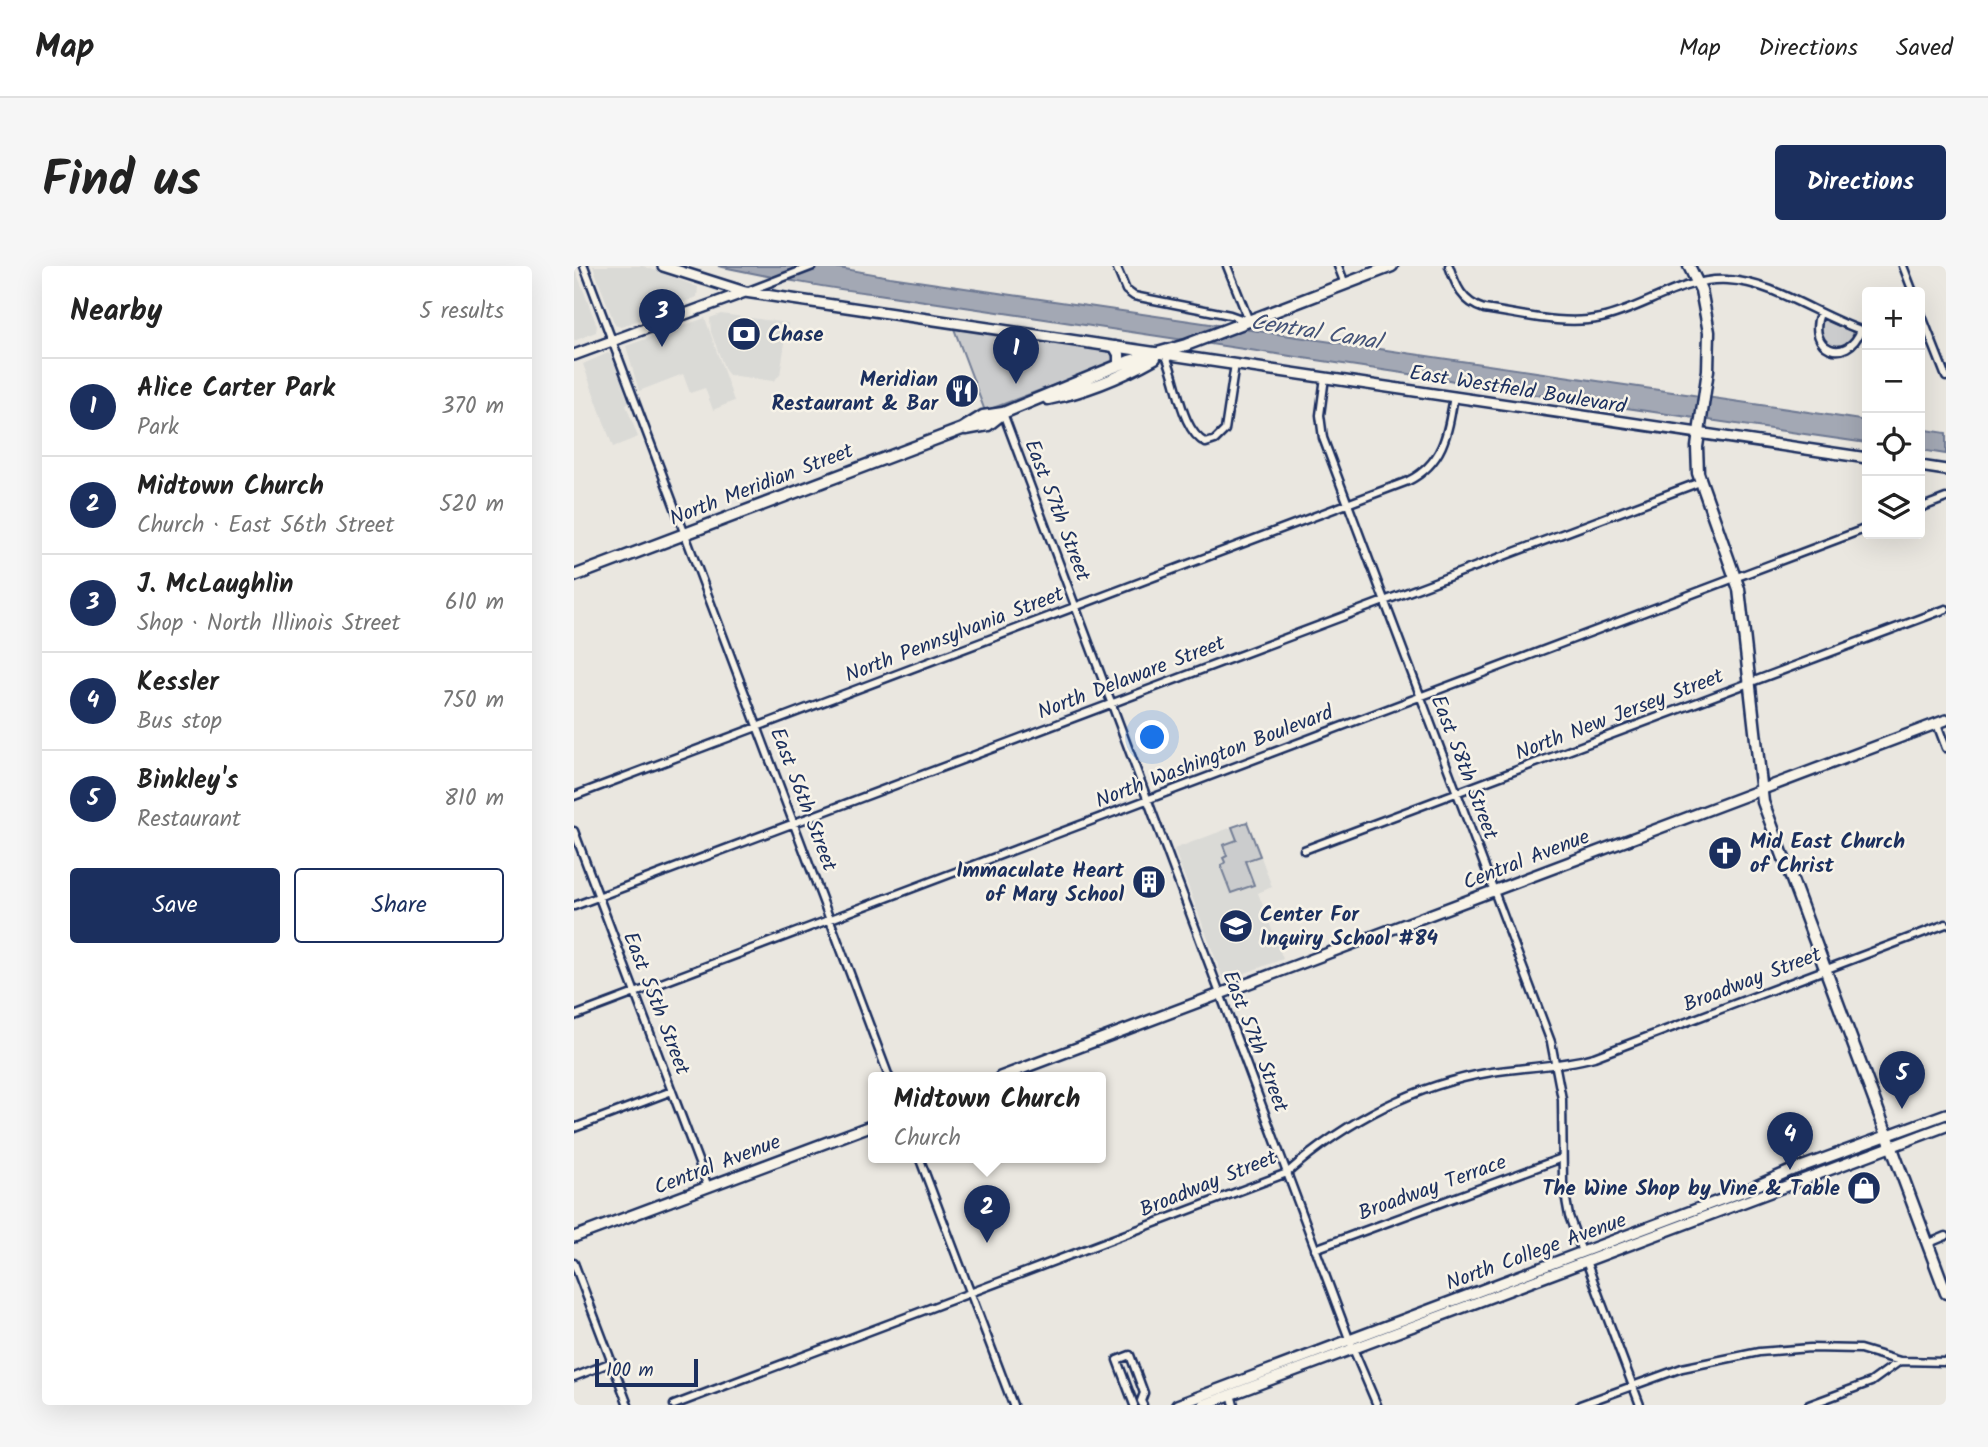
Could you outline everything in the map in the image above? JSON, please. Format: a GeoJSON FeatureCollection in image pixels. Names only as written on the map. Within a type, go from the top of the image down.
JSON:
{"type":"FeatureCollection","features":[{"type":"Feature","properties":{"kind":"main road","name":"East Westfield Boulevard"},"geometry":{"type":"LineString","coordinates":[[663,266],[746,292],[1862,457]]}},
{"type":"Feature","properties":{"kind":"main road","name":"North Meridian Street"},"geometry":{"type":"LineString","coordinates":[[1037,401],[1059,388],[1119,365],[1186,345],[1392,266]]}},
{"type":"Feature","properties":{"kind":"main road"},"geometry":{"type":"LineString","coordinates":[[1689,266],[1706,304],[1709,332],[1706,390],[1696,457],[1700,482],[1736,578],[1764,807],[1946,1293]]}},
{"type":"Feature","properties":{"kind":"main road"},"geometry":{"type":"LineString","coordinates":[[574,355],[746,292]]}},
{"type":"Feature","properties":{"kind":"main road"},"geometry":{"type":"LineString","coordinates":[[1115,347],[1119,354],[1119,365]]}},
{"type":"Feature","properties":{"kind":"main road","name":"North Meridian Street"},"geometry":{"type":"LineString","coordinates":[[574,576],[962,429],[981,427],[1002,414],[1037,401],[1063,396],[1098,383],[1138,367],[1164,352]]}},
{"type":"Feature","properties":{"kind":"main road"},"geometry":{"type":"LineString","coordinates":[[1925,467],[1946,471]]}},
{"type":"Feature","properties":{"kind":"main road","name":"Central Avenue"},"geometry":{"type":"LineString","coordinates":[[1013,1072],[1942,722]]}},
{"type":"Feature","properties":{"kind":"main road","name":"North College Avenue"},"geometry":{"type":"LineString","coordinates":[[1203,1405],[1353,1349],[1584,1257],[1790,1171],[1946,1114]]}},
{"type":"Feature","properties":{"kind":"main road","name":"North College Avenue"},"geometry":{"type":"LineString","coordinates":[[1177,1405],[1349,1339],[1946,1126]]}},
{"type":"Feature","properties":{"kind":"main road","name":"Central Avenue"},"geometry":{"type":"LineString","coordinates":[[574,1237],[868,1127]]}},
{"type":"Feature","properties":{"kind":"street","name":"East 56th Street"},"geometry":{"type":"LineString","coordinates":[[584,266],[888,1072]]}},
{"type":"Feature","properties":{"kind":"street"},"geometry":{"type":"LineString","coordinates":[[746,292],[813,266]]}},
{"type":"Feature","properties":{"kind":"street"},"geometry":{"type":"LineString","coordinates":[[1116,266],[1126,290],[1134,296],[1249,321]]}},
{"type":"Feature","properties":{"kind":"street"},"geometry":{"type":"LineString","coordinates":[[1227,266],[1249,321]]}},
{"type":"Feature","properties":{"kind":"street"},"geometry":{"type":"LineString","coordinates":[[1338,266],[1345,284]]}},
{"type":"Feature","properties":{"kind":"street"},"geometry":{"type":"LineString","coordinates":[[1448,266],[1458,291],[1478,307],[1572,321],[1591,320],[1698,282],[1724,279],[1752,284],[1862,330]]}},
{"type":"Feature","properties":{"kind":"street"},"geometry":{"type":"LineString","coordinates":[[1903,266],[1911,287]]}},
{"type":"Feature","properties":{"kind":"street"},"geometry":{"type":"LineString","coordinates":[[1820,313],[1816,332],[1821,344],[1827,348],[1837,350],[1850,347],[1862,333]]}},
{"type":"Feature","properties":{"kind":"street"},"geometry":{"type":"LineString","coordinates":[[1925,332],[1946,377]]}},
{"type":"Feature","properties":{"kind":"street"},"geometry":{"type":"LineString","coordinates":[[1164,352],[1194,435],[1206,443],[1215,440],[1224,430],[1236,364]]}},
{"type":"Feature","properties":{"kind":"street","name":"East 58th Street"},"geometry":{"type":"LineString","coordinates":[[1325,377],[1320,425],[1323,438],[1548,1033],[1557,1065],[1562,1099],[1562,1157],[1568,1212],[1640,1405]]}},
{"type":"Feature","properties":{"kind":"street","name":"North Pennsylvania Street"},"geometry":{"type":"LineString","coordinates":[[574,796],[1408,481],[1431,464],[1447,436],[1454,396]]}},
{"type":"Feature","properties":{"kind":"street","name":"East 57th Street"},"geometry":{"type":"LineString","coordinates":[[1002,414],[1349,1339],[1377,1405]]}},
{"type":"Feature","properties":{"kind":"street","name":"North Delaware Street"},"geometry":{"type":"LineString","coordinates":[[574,906],[1700,482]]}},
{"type":"Feature","properties":{"kind":"street"},"geometry":{"type":"LineString","coordinates":[[1925,506],[1946,498]]}},
{"type":"Feature","properties":{"kind":"street","name":"North Washington Boulevard"},"geometry":{"type":"LineString","coordinates":[[574,1016],[1862,530]]}},
{"type":"Feature","properties":{"kind":"street","name":"North New Jersey Street"},"geometry":{"type":"LineString","coordinates":[[1304,850],[1946,609]]}},
{"type":"Feature","properties":{"kind":"street"},"geometry":{"type":"LineString","coordinates":[[1942,722],[1946,748]]}},
{"type":"Feature","properties":{"kind":"street","name":"East 55th Street"},"geometry":{"type":"LineString","coordinates":[[574,831],[708,1187]]}},
{"type":"Feature","properties":{"kind":"street","name":"Broadway Street"},"geometry":{"type":"LineString","coordinates":[[674,1405],[1287,1173],[1342,1130],[1408,1095],[1471,1076],[1557,1065],[1606,1054],[1946,925]]}},
{"type":"Feature","properties":{"kind":"street"},"geometry":{"type":"LineString","coordinates":[[574,1128],[672,1091]]}},
{"type":"Feature","properties":{"kind":"street","name":"Broadway Terrace"},"geometry":{"type":"LineString","coordinates":[[1315,1249],[1562,1157]]}},
{"type":"Feature","properties":{"kind":"street"},"geometry":{"type":"LineString","coordinates":[[921,1163],[1013,1405]]}},
{"type":"Feature","properties":{"kind":"street"},"geometry":{"type":"LineString","coordinates":[[1927,1244],[1946,1237]]}},
{"type":"Feature","properties":{"kind":"street"},"geometry":{"type":"LineString","coordinates":[[574,1263],[628,1405]]}},
{"type":"Feature","properties":{"kind":"street"},"geometry":{"type":"LineString","coordinates":[[1580,1405],[1700,1363],[1776,1350],[1860,1349],[1900,1361],[1946,1362]]}},
{"type":"Feature","properties":{"kind":"street"},"geometry":{"type":"LineString","coordinates":[[1134,1404],[1118,1360],[1130,1355],[1143,1393],[1142,1403]]}},
{"type":"Feature","properties":{"kind":"street"},"geometry":{"type":"LineString","coordinates":[[1809,1405],[1871,1382],[1900,1361]]}},
{"type":"Feature","properties":{"kind":"street"},"geometry":{"type":"LineString","coordinates":[[574,1377],[612,1362]]}},
{"type":"Feature","properties":{"kind":"street"},"geometry":{"type":"LineString","coordinates":[[1231,1394],[1234,1405]]}},
{"type":"Feature","properties":{"kind":"shaded area"},"geometry":{"type":"Polygon","coordinates":[[[574,266],[597,326],[596,332],[574,341],[574,266]]]}},
{"type":"Feature","properties":{"kind":"shaded area"},"geometry":{"type":"Polygon","coordinates":[[[593,266],[643,266],[698,287],[697,297],[621,327],[615,325],[593,266]]]}},
{"type":"Feature","properties":{"kind":"shaded area","name":"Central Canal"},"geometry":{"type":"Polygon","coordinates":[[[718,266],[828,266],[1862,420],[1862,442],[1475,386],[778,278],[718,266]]]}},
{"type":"Feature","properties":{"kind":"shaded area"},"geometry":{"type":"Polygon","coordinates":[[[721,314],[788,323],[780,375],[773,381],[729,375],[711,332],[710,318],[721,314]]]}},
{"type":"Feature","properties":{"kind":"shaded area"},"geometry":{"type":"Polygon","coordinates":[[[705,318],[734,401],[713,410],[705,388],[690,393],[683,374],[639,391],[626,346],[705,318]]]}},
{"type":"Feature","properties":{"kind":"shaded area"},"geometry":{"type":"Polygon","coordinates":[[[1823,319],[1852,331],[1853,337],[1841,346],[1826,343],[1822,336],[1823,319]]]}},
{"type":"Feature","properties":{"kind":"shaded area"},"geometry":{"type":"Polygon","coordinates":[[[953,326],[1110,350],[1115,362],[985,411],[953,326]]]}},
{"type":"Feature","properties":{"kind":"shaded area"},"geometry":{"type":"Polygon","coordinates":[[[608,353],[629,403],[626,405],[638,437],[613,447],[583,364],[608,353]]]}},
{"type":"Feature","properties":{"kind":"shaded area"},"geometry":{"type":"Polygon","coordinates":[[[1925,430],[1946,433],[1946,454],[1925,451],[1925,430]]]}},
{"type":"Feature","properties":{"kind":"shaded area","name":"Center For Inquiry School #84"},"geometry":{"type":"Polygon","coordinates":[[[1248,821],[1272,887],[1258,893],[1283,959],[1224,981],[1174,849],[1248,821]]]}},
{"type":"Feature","properties":{"kind":"shaded area"},"geometry":{"type":"Polygon","coordinates":[[[1247,822],[1260,856],[1245,861],[1254,885],[1231,893],[1221,867],[1225,862],[1223,858],[1227,856],[1223,845],[1237,840],[1232,827],[1247,822]]]}},
{"type":"Feature","properties":{"kind":"place","name":"Chase"},"geometry":{"type":"Point","coordinates":[744,334]}},
{"type":"Feature","properties":{"kind":"place","name":"J. McLaughlin"},"geometry":{"type":"Point","coordinates":[662,347]}},
{"type":"Feature","properties":{"kind":"place","name":"Alice Carter Park"},"geometry":{"type":"Point","coordinates":[1016,384]}},
{"type":"Feature","properties":{"kind":"place","name":"Meridian Restaurant & Bar"},"geometry":{"type":"Point","coordinates":[962,391]}},
{"type":"Feature","properties":{"kind":"place","name":"Mid East Church of Christ"},"geometry":{"type":"Point","coordinates":[1725,853]}},
{"type":"Feature","properties":{"kind":"place","name":"Immaculate Heart of Mary School"},"geometry":{"type":"Point","coordinates":[1149,882]}},
{"type":"Feature","properties":{"kind":"place","name":"Center For Inquiry School #84"},"geometry":{"type":"Point","coordinates":[1236,926]}},
{"type":"Feature","properties":{"kind":"place","name":"Binkley's"},"geometry":{"type":"Point","coordinates":[1902,1109]}},
{"type":"Feature","properties":{"kind":"place","name":"Kessler"},"geometry":{"type":"Point","coordinates":[1790,1170]}},
{"type":"Feature","properties":{"kind":"place","name":"The Wine Shop by Vine & Table"},"geometry":{"type":"Point","coordinates":[1864,1188]}},
{"type":"Feature","properties":{"kind":"place","name":"Midtown Church"},"geometry":{"type":"Point","coordinates":[987,1243]}}]}
